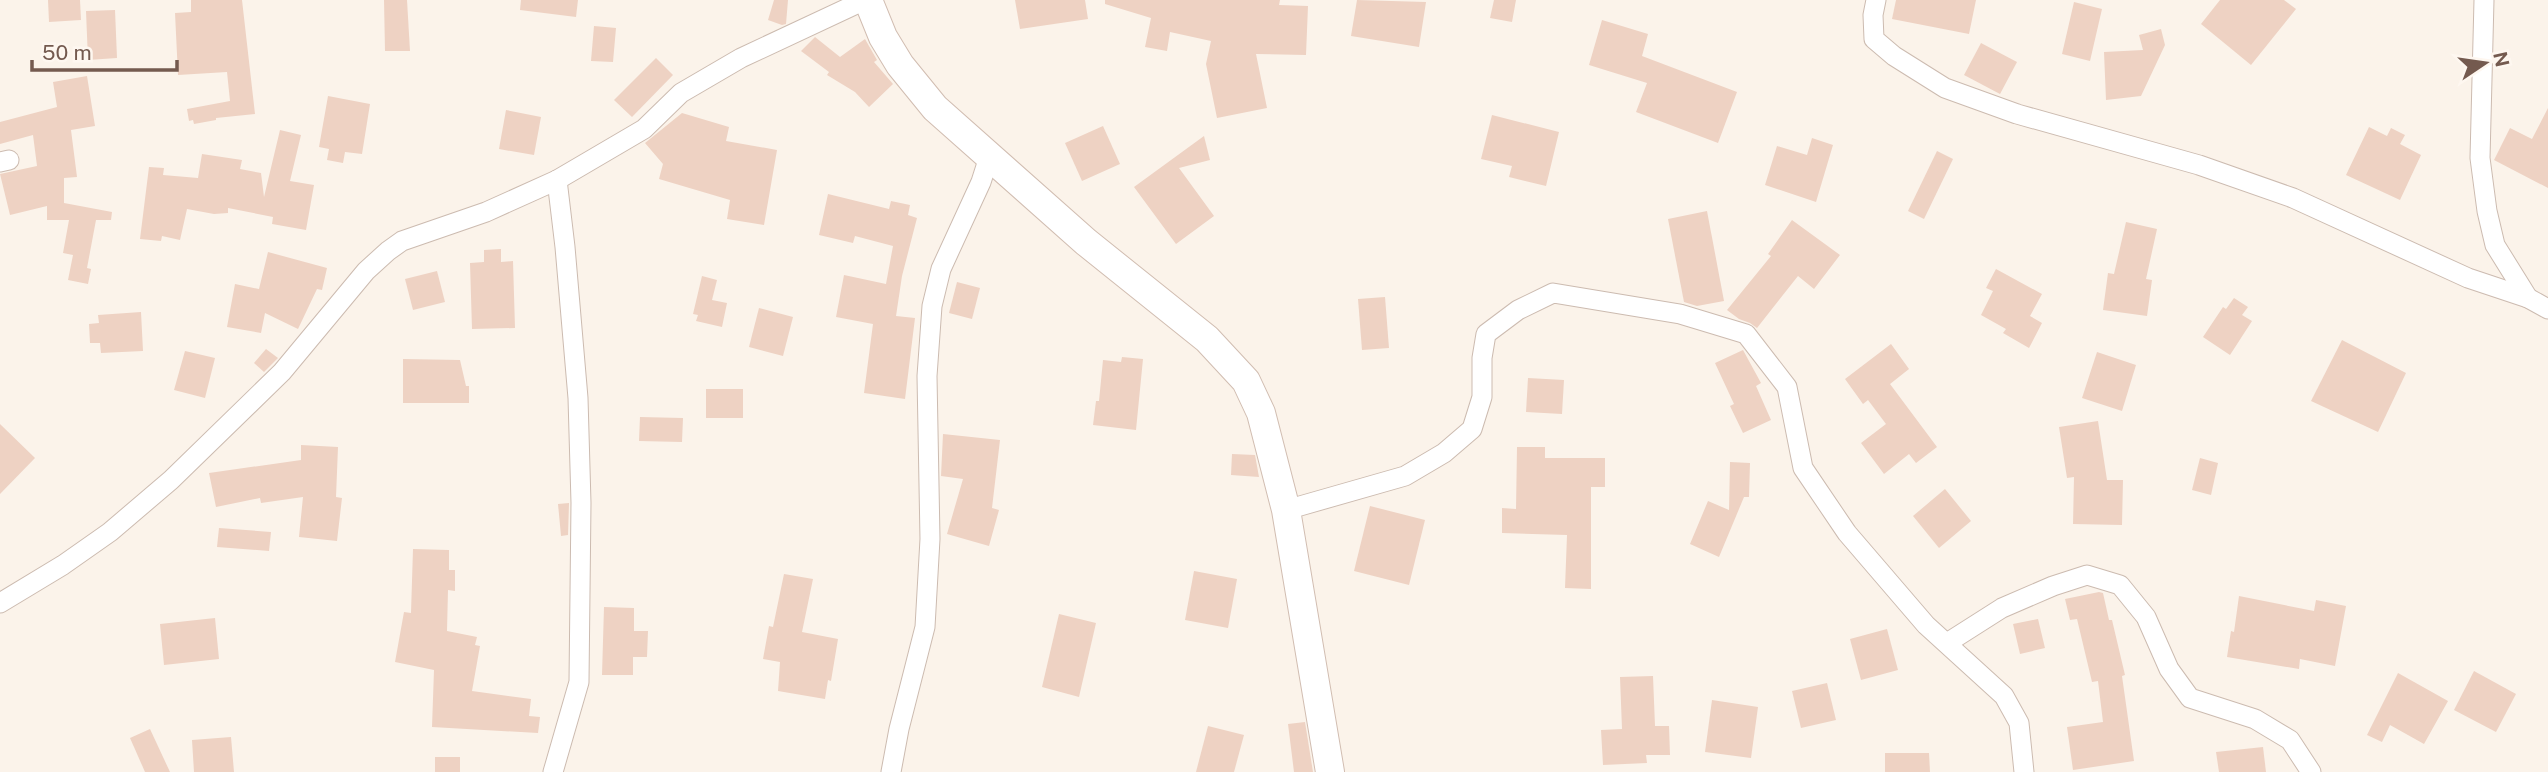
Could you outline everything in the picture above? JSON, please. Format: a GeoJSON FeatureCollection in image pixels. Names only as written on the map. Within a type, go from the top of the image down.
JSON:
{"type":"FeatureCollection","features":[{"type":"Feature","properties":{"kind":"main road"},"geometry":{"type":"LineString","coordinates":[[867,0],[883,37],[916,86],[935,108],[1086,242],[1207,339],[1246,381],[1261,413],[1286,510],[1330,772]]}},
{"type":"Feature","properties":{"kind":"street"},"geometry":{"type":"LineString","coordinates":[[4,596],[63,565],[110,532],[171,480],[282,372],[366,271],[401,241],[486,212],[557,180],[644,129],[681,93],[741,58],[867,0]]}},
{"type":"Feature","properties":{"kind":"street"},"geometry":{"type":"LineString","coordinates":[[1876,0],[1873,15],[1874,38],[1894,56],[1945,88],[2017,114],[2199,165],[2292,198],[2468,278],[2528,298],[2548,309]]}},
{"type":"Feature","properties":{"kind":"street"},"geometry":{"type":"LineString","coordinates":[[2484,0],[2480,158],[2487,211],[2495,245],[2528,298]]}},
{"type":"Feature","properties":{"kind":"street"},"geometry":{"type":"LineString","coordinates":[[891,772],[925,628],[930,538],[927,376],[932,306],[941,269],[981,182],[989,157]]}},
{"type":"Feature","properties":{"kind":"street"},"geometry":{"type":"LineString","coordinates":[[553,772],[579,682],[581,503],[578,398],[557,180]]}},
{"type":"Feature","properties":{"kind":"street"},"geometry":{"type":"LineString","coordinates":[[1286,510],[1405,476],[1444,453],[1472,429],[1482,397],[1482,358],[1486,334],[1518,310],[1553,293],[1680,314],[1746,334],[1787,387],[1803,468],[1847,533],[1926,625],[2004,696],[2019,723],[2024,772]]}},
{"type":"Feature","properties":{"kind":"street"},"geometry":{"type":"LineString","coordinates":[[1947,643],[2002,608],[2053,586],[2087,575],[2120,585],[2146,617],[2169,669],[2190,698],[2255,719],[2290,740],[2311,772]]}},
{"type":"Feature","properties":{"kind":"building"},"geometry":{"type":"Polygon","coordinates":[[[48,0],[80,0],[81,20],[49,22],[48,0]]]}},
{"type":"Feature","properties":{"kind":"building"},"geometry":{"type":"Polygon","coordinates":[[[191,0],[242,0],[255,114],[216,118],[194,124],[193,120],[189,121],[187,109],[230,101],[227,72],[178,75],[175,13],[191,12],[191,0]]]}},
{"type":"Feature","properties":{"kind":"building"},"geometry":{"type":"Polygon","coordinates":[[[384,0],[407,0],[410,51],[385,51],[384,0]]]}},
{"type":"Feature","properties":{"kind":"building"},"geometry":{"type":"Polygon","coordinates":[[[521,0],[578,0],[576,17],[520,10],[521,0]]]}},
{"type":"Feature","properties":{"kind":"building"},"geometry":{"type":"Polygon","coordinates":[[[774,0],[788,0],[786,24],[768,20],[774,0]]]}},
{"type":"Feature","properties":{"kind":"building"},"geometry":{"type":"Polygon","coordinates":[[[1015,0],[1085,0],[1088,19],[1020,29],[1015,0]]]}},
{"type":"Feature","properties":{"kind":"building"},"geometry":{"type":"Polygon","coordinates":[[[1105,0],[1280,0],[1279,5],[1308,6],[1306,55],[1256,54],[1267,108],[1217,118],[1206,64],[1211,41],[1170,32],[1167,51],[1145,47],[1151,18],[1105,4],[1105,0]]]}},
{"type":"Feature","properties":{"kind":"building"},"geometry":{"type":"Polygon","coordinates":[[[1357,0],[1426,2],[1419,47],[1351,36],[1357,0]]]}},
{"type":"Feature","properties":{"kind":"building"},"geometry":{"type":"Polygon","coordinates":[[[1494,0],[1516,0],[1512,22],[1490,18],[1494,0]]]}},
{"type":"Feature","properties":{"kind":"building"},"geometry":{"type":"Polygon","coordinates":[[[1896,0],[1976,0],[1969,34],[1892,19],[1896,0]]]}},
{"type":"Feature","properties":{"kind":"building"},"geometry":{"type":"Polygon","coordinates":[[[2220,0],[2284,0],[2296,9],[2251,65],[2201,24],[2220,0]]]}},
{"type":"Feature","properties":{"kind":"building"},"geometry":{"type":"Polygon","coordinates":[[[2074,2],[2102,9],[2090,61],[2062,54],[2074,2]]]}},
{"type":"Feature","properties":{"kind":"building"},"geometry":{"type":"Polygon","coordinates":[[[115,10],[117,58],[88,60],[86,11],[115,10]]]}},
{"type":"Feature","properties":{"kind":"building"},"geometry":{"type":"Polygon","coordinates":[[[1602,20],[1648,34],[1642,56],[1737,92],[1718,143],[1636,112],[1647,83],[1589,65],[1602,20]]]}},
{"type":"Feature","properties":{"kind":"building"},"geometry":{"type":"Polygon","coordinates":[[[594,26],[616,28],[613,62],[591,61],[594,26]]]}},
{"type":"Feature","properties":{"kind":"building"},"geometry":{"type":"Polygon","coordinates":[[[2161,29],[2165,45],[2141,96],[2106,100],[2104,52],[2143,50],[2139,35],[2161,29]]]}},
{"type":"Feature","properties":{"kind":"building"},"geometry":{"type":"Polygon","coordinates":[[[815,37],[840,57],[865,39],[877,60],[874,62],[893,84],[869,107],[855,92],[827,75],[829,72],[801,51],[815,37]]]}},
{"type":"Feature","properties":{"kind":"building"},"geometry":{"type":"Polygon","coordinates":[[[1981,43],[2017,62],[2000,94],[1964,75],[1981,43]]]}},
{"type":"Feature","properties":{"kind":"building"},"geometry":{"type":"Polygon","coordinates":[[[656,58],[673,75],[632,117],[614,100],[656,58]]]}},
{"type":"Feature","properties":{"kind":"building"},"geometry":{"type":"Polygon","coordinates":[[[87,76],[95,126],[71,130],[77,177],[64,178],[64,203],[112,212],[111,220],[96,220],[87,268],[91,269],[88,284],[68,280],[73,255],[63,253],[69,220],[47,220],[47,206],[10,215],[0,174],[37,166],[33,135],[0,144],[0,122],[57,107],[53,82],[87,76]]]}},
{"type":"Feature","properties":{"kind":"building"},"geometry":{"type":"Polygon","coordinates":[[[328,96],[370,104],[362,154],[345,152],[343,163],[327,160],[329,149],[319,147],[328,96]]]}},
{"type":"Feature","properties":{"kind":"building"},"geometry":{"type":"Polygon","coordinates":[[[2548,108],[2548,188],[2494,160],[2510,128],[2532,139],[2548,108]]]}},
{"type":"Feature","properties":{"kind":"building"},"geometry":{"type":"Polygon","coordinates":[[[506,110],[541,117],[534,155],[499,149],[506,110]]]}},
{"type":"Feature","properties":{"kind":"building"},"geometry":{"type":"Polygon","coordinates":[[[682,113],[729,127],[726,141],[777,150],[764,225],[727,219],[730,200],[659,179],[663,164],[645,143],[682,113]]]}},
{"type":"Feature","properties":{"kind":"building"},"geometry":{"type":"Polygon","coordinates":[[[1492,115],[1559,132],[1546,186],[1509,177],[1512,166],[1481,159],[1492,115]]]}},
{"type":"Feature","properties":{"kind":"building"},"geometry":{"type":"Polygon","coordinates":[[[1103,126],[1120,164],[1082,181],[1065,143],[1103,126]]]}},
{"type":"Feature","properties":{"kind":"building"},"geometry":{"type":"Polygon","coordinates":[[[2369,127],[2387,136],[2391,128],[2405,135],[2400,144],[2421,155],[2400,200],[2346,175],[2369,127]]]}},
{"type":"Feature","properties":{"kind":"building"},"geometry":{"type":"Polygon","coordinates":[[[280,130],[301,135],[290,181],[314,185],[306,230],[272,224],[273,217],[228,208],[228,213],[214,214],[187,209],[180,240],[162,236],[161,241],[140,239],[149,167],[164,168],[163,175],[198,178],[202,154],[242,160],[240,169],[261,173],[264,197],[280,130]]]}},
{"type":"Feature","properties":{"kind":"building"},"geometry":{"type":"Polygon","coordinates":[[[1204,136],[1210,160],[1179,168],[1214,216],[1176,244],[1134,187],[1204,136]]]}},
{"type":"Feature","properties":{"kind":"building"},"geometry":{"type":"Polygon","coordinates":[[[1812,138],[1833,145],[1816,202],[1765,185],[1777,146],[1807,155],[1812,138]]]}},
{"type":"Feature","properties":{"kind":"building"},"geometry":{"type":"Polygon","coordinates":[[[1937,151],[1953,159],[1924,219],[1908,211],[1937,151]]]}},
{"type":"Feature","properties":{"kind":"building"},"geometry":{"type":"Polygon","coordinates":[[[828,194],[889,209],[891,201],[910,205],[908,215],[917,218],[902,276],[896,316],[915,318],[905,399],[864,393],[873,324],[836,317],[844,275],[886,284],[893,246],[855,236],[853,243],[819,235],[828,194]]]}},
{"type":"Feature","properties":{"kind":"building"},"geometry":{"type":"Polygon","coordinates":[[[1707,211],[1724,301],[1697,306],[1684,302],[1668,219],[1707,211]]]}},
{"type":"Feature","properties":{"kind":"building"},"geometry":{"type":"Polygon","coordinates":[[[1792,220],[1840,255],[1814,289],[1798,276],[1757,328],[1727,310],[1771,256],[1768,254],[1792,220]]]}},
{"type":"Feature","properties":{"kind":"building"},"geometry":{"type":"Polygon","coordinates":[[[2126,222],[2157,229],[2146,279],[2152,280],[2147,316],[2103,310],[2108,273],[2114,274],[2126,222]]]}},
{"type":"Feature","properties":{"kind":"building"},"geometry":{"type":"Polygon","coordinates":[[[501,249],[501,262],[513,261],[515,328],[472,329],[470,263],[484,262],[484,250],[501,249]]]}},
{"type":"Feature","properties":{"kind":"building"},"geometry":{"type":"Polygon","coordinates":[[[268,252],[327,268],[322,290],[317,289],[298,329],[265,313],[261,333],[227,327],[235,284],[259,289],[268,252]]]}},
{"type":"Feature","properties":{"kind":"building"},"geometry":{"type":"Polygon","coordinates":[[[1996,269],[2042,294],[2030,316],[2042,323],[2029,348],[2003,333],[2006,329],[1981,315],[1993,291],[1986,288],[1996,269]]]}},
{"type":"Feature","properties":{"kind":"building"},"geometry":{"type":"Polygon","coordinates":[[[437,271],[445,302],[413,310],[405,279],[437,271]]]}},
{"type":"Feature","properties":{"kind":"building"},"geometry":{"type":"Polygon","coordinates":[[[702,276],[717,280],[712,300],[727,303],[722,327],[696,321],[698,315],[693,314],[702,276]]]}},
{"type":"Feature","properties":{"kind":"building"},"geometry":{"type":"Polygon","coordinates":[[[957,282],[980,288],[972,319],[949,313],[957,282]]]}},
{"type":"Feature","properties":{"kind":"building"},"geometry":{"type":"Polygon","coordinates":[[[1385,297],[1389,348],[1362,350],[1358,299],[1385,297]]]}},
{"type":"Feature","properties":{"kind":"building"},"geometry":{"type":"Polygon","coordinates":[[[2234,298],[2248,307],[2242,315],[2252,321],[2230,355],[2203,337],[2223,307],[2226,309],[2234,298]]]}},
{"type":"Feature","properties":{"kind":"building"},"geometry":{"type":"Polygon","coordinates":[[[759,308],[793,317],[783,356],[749,347],[759,308]]]}},
{"type":"Feature","properties":{"kind":"building"},"geometry":{"type":"Polygon","coordinates":[[[141,312],[143,351],[101,353],[100,343],[90,343],[89,324],[99,323],[98,315],[141,312]]]}},
{"type":"Feature","properties":{"kind":"building"},"geometry":{"type":"Polygon","coordinates":[[[2342,340],[2406,373],[2378,432],[2311,401],[2342,340]]]}},
{"type":"Feature","properties":{"kind":"building"},"geometry":{"type":"Polygon","coordinates":[[[1891,344],[1909,369],[1890,384],[1937,447],[1916,463],[1909,454],[1884,474],[1861,443],[1886,424],[1868,400],[1863,404],[1845,379],[1891,344]]]}},
{"type":"Feature","properties":{"kind":"building"},"geometry":{"type":"Polygon","coordinates":[[[266,349],[278,358],[264,372],[254,363],[266,349]]]}},
{"type":"Feature","properties":{"kind":"building"},"geometry":{"type":"Polygon","coordinates":[[[1743,350],[1761,383],[1756,386],[1771,420],[1743,433],[1730,406],[1734,404],[1715,363],[1743,350]]]}},
{"type":"Feature","properties":{"kind":"building"},"geometry":{"type":"Polygon","coordinates":[[[185,351],[215,358],[205,398],[174,390],[185,351]]]}},
{"type":"Feature","properties":{"kind":"building"},"geometry":{"type":"Polygon","coordinates":[[[2097,352],[2136,365],[2122,411],[2082,398],[2097,352]]]}},
{"type":"Feature","properties":{"kind":"building"},"geometry":{"type":"Polygon","coordinates":[[[1122,357],[1143,359],[1136,430],[1093,425],[1096,401],[1099,401],[1103,360],[1121,362],[1122,357]]]}},
{"type":"Feature","properties":{"kind":"building"},"geometry":{"type":"Polygon","coordinates":[[[403,359],[460,360],[466,386],[469,386],[469,403],[403,403],[403,359]]]}},
{"type":"Feature","properties":{"kind":"building"},"geometry":{"type":"Polygon","coordinates":[[[1528,378],[1564,380],[1562,414],[1526,412],[1528,378]]]}},
{"type":"Feature","properties":{"kind":"building"},"geometry":{"type":"Polygon","coordinates":[[[706,389],[743,389],[743,418],[706,418],[706,389]]]}},
{"type":"Feature","properties":{"kind":"building"},"geometry":{"type":"Polygon","coordinates":[[[640,417],[683,418],[682,442],[639,441],[640,417]]]}},
{"type":"Feature","properties":{"kind":"building"},"geometry":{"type":"Polygon","coordinates":[[[2098,421],[2107,480],[2123,480],[2122,525],[2073,524],[2074,477],[2067,478],[2059,427],[2098,421]]]}},
{"type":"Feature","properties":{"kind":"building"},"geometry":{"type":"Polygon","coordinates":[[[0,424],[35,458],[0,494],[0,424]]]}},
{"type":"Feature","properties":{"kind":"building"},"geometry":{"type":"Polygon","coordinates":[[[943,434],[1000,440],[992,508],[999,510],[989,546],[947,534],[963,479],[941,476],[943,434]]]}},
{"type":"Feature","properties":{"kind":"building"},"geometry":{"type":"Polygon","coordinates":[[[301,445],[338,447],[336,497],[342,498],[337,541],[299,537],[303,497],[261,503],[260,498],[216,507],[209,473],[301,460],[301,445]]]}},
{"type":"Feature","properties":{"kind":"building"},"geometry":{"type":"Polygon","coordinates":[[[1517,447],[1545,447],[1545,458],[1605,458],[1605,487],[1591,487],[1591,589],[1565,588],[1567,535],[1502,533],[1502,508],[1516,509],[1517,447]]]}},
{"type":"Feature","properties":{"kind":"building"},"geometry":{"type":"Polygon","coordinates":[[[1232,454],[1255,455],[1259,477],[1231,475],[1232,454]]]}},
{"type":"Feature","properties":{"kind":"building"},"geometry":{"type":"Polygon","coordinates":[[[2200,458],[2218,463],[2211,495],[2192,490],[2200,458]]]}},
{"type":"Feature","properties":{"kind":"building"},"geometry":{"type":"Polygon","coordinates":[[[1730,462],[1750,463],[1749,497],[1744,497],[1719,557],[1690,544],[1708,501],[1729,510],[1730,462]]]}},
{"type":"Feature","properties":{"kind":"building"},"geometry":{"type":"Polygon","coordinates":[[[1945,489],[1971,521],[1939,548],[1913,516],[1945,489]]]}},
{"type":"Feature","properties":{"kind":"building"},"geometry":{"type":"Polygon","coordinates":[[[569,503],[568,535],[561,536],[558,504],[569,503]]]}},
{"type":"Feature","properties":{"kind":"building"},"geometry":{"type":"Polygon","coordinates":[[[1370,506],[1425,520],[1409,585],[1354,571],[1370,506]]]}},
{"type":"Feature","properties":{"kind":"building"},"geometry":{"type":"Polygon","coordinates":[[[219,528],[271,532],[269,551],[217,547],[219,528]]]}},
{"type":"Feature","properties":{"kind":"building"},"geometry":{"type":"Polygon","coordinates":[[[413,549],[449,550],[449,570],[455,570],[455,591],[448,590],[447,631],[477,637],[475,645],[480,646],[472,691],[531,699],[529,716],[540,717],[538,733],[432,727],[434,670],[395,662],[404,612],[411,613],[413,549]]]}},
{"type":"Feature","properties":{"kind":"building"},"geometry":{"type":"Polygon","coordinates":[[[1194,571],[1237,579],[1228,628],[1185,620],[1194,571]]]}},
{"type":"Feature","properties":{"kind":"building"},"geometry":{"type":"Polygon","coordinates":[[[784,574],[813,579],[802,632],[838,639],[825,699],[778,691],[780,662],[763,659],[784,574]]]}},
{"type":"Feature","properties":{"kind":"building"},"geometry":{"type":"Polygon","coordinates":[[[2103,593],[2109,620],[2112,620],[2125,675],[2122,676],[2134,761],[2073,770],[2067,727],[2103,722],[2098,681],[2092,682],[2077,619],[2070,620],[2065,599],[2103,593]]]}},
{"type":"Feature","properties":{"kind":"building"},"geometry":{"type":"Polygon","coordinates":[[[2239,596],[2314,611],[2316,600],[2346,606],[2335,666],[2300,659],[2299,669],[2227,657],[2239,596]]]}},
{"type":"Feature","properties":{"kind":"building"},"geometry":{"type":"Polygon","coordinates":[[[604,607],[634,608],[634,631],[648,631],[647,657],[633,657],[633,675],[602,675],[604,607]]]}},
{"type":"Feature","properties":{"kind":"building"},"geometry":{"type":"Polygon","coordinates":[[[1059,614],[1096,623],[1079,697],[1042,687],[1059,614]]]}},
{"type":"Feature","properties":{"kind":"building"},"geometry":{"type":"Polygon","coordinates":[[[215,618],[219,659],[164,665],[160,624],[215,618]]]}},
{"type":"Feature","properties":{"kind":"building"},"geometry":{"type":"Polygon","coordinates":[[[2038,619],[2045,648],[2020,654],[2013,624],[2038,619]]]}},
{"type":"Feature","properties":{"kind":"building"},"geometry":{"type":"Polygon","coordinates":[[[1887,629],[1898,670],[1861,680],[1850,639],[1887,629]]]}},
{"type":"Feature","properties":{"kind":"building"},"geometry":{"type":"Polygon","coordinates":[[[2474,671],[2516,694],[2496,732],[2454,710],[2474,671]]]}},
{"type":"Feature","properties":{"kind":"building"},"geometry":{"type":"Polygon","coordinates":[[[2398,673],[2448,701],[2424,744],[2390,725],[2382,742],[2367,735],[2398,673]]]}},
{"type":"Feature","properties":{"kind":"building"},"geometry":{"type":"Polygon","coordinates":[[[1653,676],[1655,726],[1669,726],[1670,755],[1646,755],[1647,763],[1603,765],[1601,730],[1622,729],[1620,677],[1653,676]]]}},
{"type":"Feature","properties":{"kind":"building"},"geometry":{"type":"Polygon","coordinates":[[[1827,683],[1836,720],[1801,728],[1792,691],[1827,683]]]}},
{"type":"Feature","properties":{"kind":"building"},"geometry":{"type":"Polygon","coordinates":[[[1712,700],[1758,707],[1751,758],[1705,752],[1712,700]]]}},
{"type":"Feature","properties":{"kind":"building"},"geometry":{"type":"Polygon","coordinates":[[[1305,722],[1313,772],[1294,772],[1288,724],[1305,722]]]}},
{"type":"Feature","properties":{"kind":"building"},"geometry":{"type":"Polygon","coordinates":[[[1208,726],[1244,735],[1234,772],[1196,772],[1208,726]]]}},
{"type":"Feature","properties":{"kind":"building"},"geometry":{"type":"Polygon","coordinates":[[[150,729],[170,772],[145,772],[130,738],[150,729]]]}},
{"type":"Feature","properties":{"kind":"building"},"geometry":{"type":"Polygon","coordinates":[[[231,737],[234,772],[194,772],[192,740],[231,737]]]}},
{"type":"Feature","properties":{"kind":"building"},"geometry":{"type":"Polygon","coordinates":[[[2263,747],[2266,772],[2219,772],[2216,752],[2263,747]]]}},
{"type":"Feature","properties":{"kind":"building"},"geometry":{"type":"Polygon","coordinates":[[[1885,753],[1929,753],[1930,772],[1885,772],[1885,753]]]}},
{"type":"Feature","properties":{"kind":"building"},"geometry":{"type":"Polygon","coordinates":[[[435,757],[460,757],[460,772],[435,772],[435,757]]]}}]}
